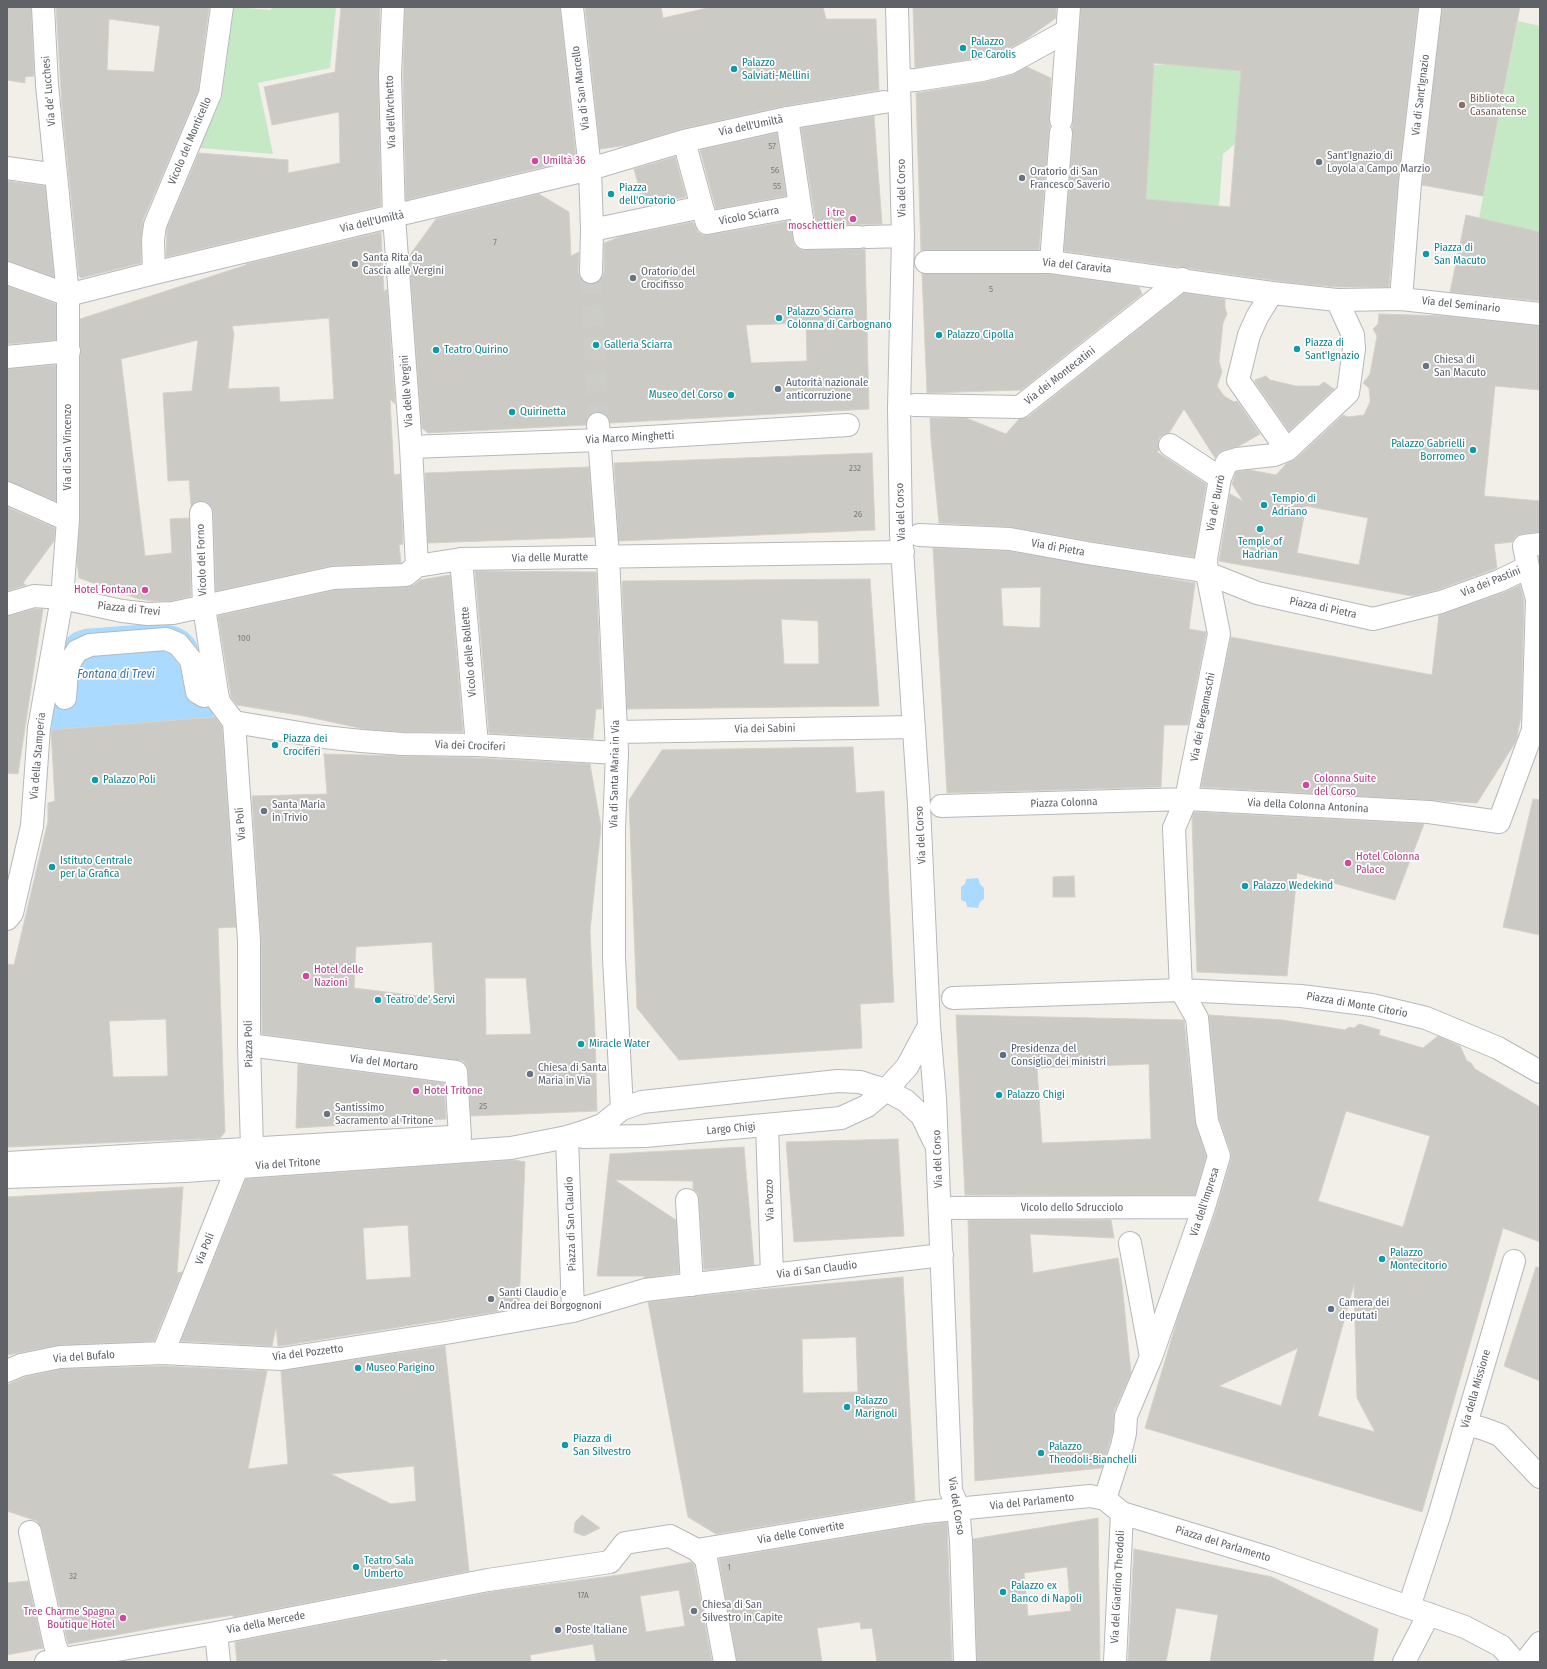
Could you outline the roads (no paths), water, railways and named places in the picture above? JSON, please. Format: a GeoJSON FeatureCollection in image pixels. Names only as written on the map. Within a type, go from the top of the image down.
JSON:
{"type":"FeatureCollection","features":[{"type":"Feature","properties":{"kind":"street","name":"Via de' Lucchesi"},"geometry":{"type":"LineString","coordinates":[[43,7],[48,85],[68,295]]}},
{"type":"Feature","properties":{"kind":"street","name":"Vicolo del Monticello"},"geometry":{"type":"LineString","coordinates":[[154,273],[152,247],[155,225],[210,94],[222,7]]}},
{"type":"Feature","properties":{"kind":"street","name":"Via dell'Archetto"},"geometry":{"type":"LineString","coordinates":[[393,7],[390,75],[394,216]]}},
{"type":"Feature","properties":{"kind":"street","name":"Via di San Marcello"},"geometry":{"type":"LineString","coordinates":[[572,7],[590,169]]}},
{"type":"Feature","properties":{"kind":"street","name":"Via del Corso"},"geometry":{"type":"LineString","coordinates":[[897,7],[908,81],[899,408],[901,534],[920,805],[929,1026],[936,1098],[952,1491],[958,1508],[961,1541],[965,1662]]}},
{"type":"Feature","properties":{"kind":"street"},"geometry":{"type":"LineString","coordinates":[[1051,262],[1069,7]]}},
{"type":"Feature","properties":{"kind":"street","name":"Via di Sant'Ignazio"},"geometry":{"type":"LineString","coordinates":[[1391,300],[1410,183],[1430,10]]}},
{"type":"Feature","properties":{"kind":"street"},"geometry":{"type":"LineString","coordinates":[[908,81],[982,70],[1009,63],[1067,31]]}},
{"type":"Feature","properties":{"kind":"street","name":"Via dell'Umiltà"},"geometry":{"type":"LineString","coordinates":[[68,295],[154,273],[590,169],[684,141],[787,118],[884,102]]}},
{"type":"Feature","properties":{"kind":"street"},"geometry":{"type":"LineString","coordinates":[[787,118],[805,238],[903,236]]}},
{"type":"Feature","properties":{"kind":"street"},"geometry":{"type":"LineString","coordinates":[[592,230],[702,207],[684,141]]}},
{"type":"Feature","properties":{"kind":"street"},"geometry":{"type":"LineString","coordinates":[[7,168],[56,175]]}},
{"type":"Feature","properties":{"kind":"street"},"geometry":{"type":"LineString","coordinates":[[590,169],[592,230],[591,272]]}},
{"type":"Feature","properties":{"kind":"street","name":"Vicolo Sciarra"},"geometry":{"type":"LineString","coordinates":[[702,207],[707,223],[800,206]]}},
{"type":"Feature","properties":{"kind":"street","name":"Via delle Vergini"},"geometry":{"type":"LineString","coordinates":[[394,216],[411,447],[416,558]]}},
{"type":"Feature","properties":{"kind":"street","name":"Via del Caravita"},"geometry":{"type":"LineString","coordinates":[[926,262],[1051,262],[1182,279],[1225,288],[1272,293]]}},
{"type":"Feature","properties":{"kind":"street"},"geometry":{"type":"LineString","coordinates":[[7,273],[68,295]]}},
{"type":"Feature","properties":{"kind":"street","name":"Via dei Montecatini"},"geometry":{"type":"LineString","coordinates":[[915,405],[1020,407],[1182,279]]}},
{"type":"Feature","properties":{"kind":"street"},"geometry":{"type":"LineString","coordinates":[[1287,450],[1238,380],[1249,334],[1257,317],[1272,293],[1338,300]]}},
{"type":"Feature","properties":{"kind":"street","name":"Via di San Vincenzo"},"geometry":{"type":"LineString","coordinates":[[62,598],[68,520],[68,295]]}},
{"type":"Feature","properties":{"kind":"street","name":"Via del Seminario"},"geometry":{"type":"LineString","coordinates":[[1338,300],[1391,300],[1540,314]]}},
{"type":"Feature","properties":{"kind":"street","name":"Via de' Burrò"},"geometry":{"type":"LineString","coordinates":[[1203,567],[1220,478],[1227,462],[1237,459],[1274,455],[1287,450],[1348,393],[1354,349],[1353,335],[1338,300]]}},
{"type":"Feature","properties":{"kind":"street"},"geometry":{"type":"LineString","coordinates":[[7,358],[69,351]]}},
{"type":"Feature","properties":{"kind":"street","name":"Via Marco Minghetti"},"geometry":{"type":"LineString","coordinates":[[411,447],[599,432],[848,425]]}},
{"type":"Feature","properties":{"kind":"street","name":"Via di Santa Maria in Via"},"geometry":{"type":"LineString","coordinates":[[599,432],[608,556],[617,753],[614,829],[614,958],[622,1109]]}},
{"type":"Feature","properties":{"kind":"street"},"geometry":{"type":"LineString","coordinates":[[1170,445],[1220,478]]}},
{"type":"Feature","properties":{"kind":"street"},"geometry":{"type":"LineString","coordinates":[[7,493],[68,520]]}},
{"type":"Feature","properties":{"kind":"street","name":"Vicolo del Forno"},"geometry":{"type":"LineString","coordinates":[[200,513],[204,606]]}},
{"type":"Feature","properties":{"kind":"street","name":"Via di Pietra"},"geometry":{"type":"LineString","coordinates":[[919,535],[1010,539],[1087,553],[1203,567]]}},
{"type":"Feature","properties":{"kind":"street","name":"Via dei Pastini"},"geometry":{"type":"LineString","coordinates":[[1441,602],[1499,582],[1528,567],[1524,546],[1540,544]]}},
{"type":"Feature","properties":{"kind":"street","name":"Via delle Muratte"},"geometry":{"type":"LineString","coordinates":[[204,606],[333,578],[406,575],[416,558],[461,559],[903,552]]}},
{"type":"Feature","properties":{"kind":"street","name":"Vicolo delle Bollette"},"geometry":{"type":"LineString","coordinates":[[461,559],[477,745]]}},
{"type":"Feature","properties":{"kind":"street","name":"Piazza di Pietra"},"geometry":{"type":"LineString","coordinates":[[1203,567],[1257,593],[1373,619],[1441,602]]}},
{"type":"Feature","properties":{"kind":"street","name":"Via dei Bergamaschi"},"geometry":{"type":"LineString","coordinates":[[1185,803],[1219,634],[1203,567]]}},
{"type":"Feature","properties":{"kind":"street"},"geometry":{"type":"LineString","coordinates":[[1528,567],[1537,599],[1536,730]]}},
{"type":"Feature","properties":{"kind":"street","name":"Piazza di Trevi"},"geometry":{"type":"LineString","coordinates":[[7,604],[34,596],[62,598],[98,607],[148,614],[173,613],[204,606]]}},
{"type":"Feature","properties":{"kind":"street","name":"Via della Stamperia"},"geometry":{"type":"LineString","coordinates":[[10,916],[32,826],[39,728],[62,598]]}},
{"type":"Feature","properties":{"kind":"street"},"geometry":{"type":"LineString","coordinates":[[204,606],[225,709]]}},
{"type":"Feature","properties":{"kind":"street","name":"Piazza di Trevi"},"geometry":{"type":"LineString","coordinates":[[64,664],[70,649],[75,642],[88,634],[170,629],[177,632],[193,644],[197,654]]}},
{"type":"Feature","properties":{"kind":"street"},"geometry":{"type":"LineString","coordinates":[[65,698],[68,671],[71,660],[77,651],[90,645],[166,638],[178,644],[191,660],[197,692],[225,709]]}},
{"type":"Feature","properties":{"kind":"street","name":"Via dei Crociferi"},"geometry":{"type":"LineString","coordinates":[[225,709],[324,737],[403,744],[477,745],[617,753]]}},
{"type":"Feature","properties":{"kind":"street","name":"Via Poli"},"geometry":{"type":"LineString","coordinates":[[225,709],[249,941]]}},
{"type":"Feature","properties":{"kind":"street","name":"Via dei Sabini"},"geometry":{"type":"LineString","coordinates":[[616,732],[914,727]]}},
{"type":"Feature","properties":{"kind":"street","name":"Via della Colonna Antonina"},"geometry":{"type":"LineString","coordinates":[[1185,803],[1428,812],[1499,822],[1536,730]]}},
{"type":"Feature","properties":{"kind":"street"},"geometry":{"type":"LineString","coordinates":[[953,998],[1181,990],[1174,828],[1185,803]]}},
{"type":"Feature","properties":{"kind":"street","name":"Piazza Colonna"},"geometry":{"type":"LineString","coordinates":[[941,806],[1185,803]]}},
{"type":"Feature","properties":{"kind":"street","name":"Piazza Poli"},"geometry":{"type":"LineString","coordinates":[[249,941],[249,1045],[252,1148]]}},
{"type":"Feature","properties":{"kind":"street","name":"Piazza di Monte Citorio"},"geometry":{"type":"LineString","coordinates":[[1181,990],[1301,996],[1395,1010],[1426,1018],[1473,1036],[1498,1048],[1540,1072]]}},
{"type":"Feature","properties":{"kind":"street","name":"Via dell'Impresa"},"geometry":{"type":"LineString","coordinates":[[1105,1499],[1125,1433],[1126,1416],[1151,1357],[1204,1207],[1219,1156],[1207,1121],[1197,1018],[1181,990]]}},
{"type":"Feature","properties":{"kind":"street","name":"Largo Chigi"},"geometry":{"type":"LineString","coordinates":[[567,1137],[644,1136],[841,1118],[866,1106],[886,1090],[907,1067],[929,1026]]}},
{"type":"Feature","properties":{"kind":"street","name":"Via del Mortaro"},"geometry":{"type":"LineString","coordinates":[[249,1045],[456,1072],[460,1137]]}},
{"type":"Feature","properties":{"kind":"street"},"geometry":{"type":"LineString","coordinates":[[622,1109],[642,1102],[828,1082],[860,1082],[886,1090],[906,1101],[922,1116],[932,1134],[937,1149]]}},
{"type":"Feature","properties":{"kind":"street","name":"Via del Tritone"},"geometry":{"type":"LineString","coordinates":[[7,1177],[237,1168],[511,1148],[567,1137],[602,1124],[622,1109]]}},
{"type":"Feature","properties":{"kind":"street","name":"Via Pozzo"},"geometry":{"type":"LineString","coordinates":[[766,1125],[772,1275]]}},
{"type":"Feature","properties":{"kind":"street","name":"Via del Tritone"},"geometry":{"type":"LineString","coordinates":[[7,1163],[460,1137],[567,1137]]}},
{"type":"Feature","properties":{"kind":"street","name":"Piazza di San Claudio"},"geometry":{"type":"LineString","coordinates":[[567,1137],[573,1311]]}},
{"type":"Feature","properties":{"kind":"street","name":"Via Poli"},"geometry":{"type":"LineString","coordinates":[[163,1353],[237,1168],[252,1148]]}},
{"type":"Feature","properties":{"kind":"street"},"geometry":{"type":"LineString","coordinates":[[688,1200],[692,1285]]}},
{"type":"Feature","properties":{"kind":"street","name":"Vicolo dello Sdrucciolo"},"geometry":{"type":"LineString","coordinates":[[940,1208],[1204,1207]]}},
{"type":"Feature","properties":{"kind":"street"},"geometry":{"type":"LineString","coordinates":[[1130,1243],[1151,1357]]}},
{"type":"Feature","properties":{"kind":"street","name":"Via di San Claudio"},"geometry":{"type":"LineString","coordinates":[[573,1311],[645,1290],[942,1256]]}},
{"type":"Feature","properties":{"kind":"street","name":"Via della Missione"},"geometry":{"type":"LineString","coordinates":[[1409,1607],[1439,1516],[1514,1261]]}},
{"type":"Feature","properties":{"kind":"street","name":"Via del Pozzetto"},"geometry":{"type":"LineString","coordinates":[[163,1353],[280,1359],[573,1311]]}},
{"type":"Feature","properties":{"kind":"street","name":"Via del Bufalo"},"geometry":{"type":"LineString","coordinates":[[7,1371],[21,1365],[60,1357],[163,1353]]}},
{"type":"Feature","properties":{"kind":"street"},"geometry":{"type":"LineString","coordinates":[[1466,1424],[1484,1428],[1500,1435],[1540,1477]]}},
{"type":"Feature","properties":{"kind":"street","name":"Via del Parlamento"},"geometry":{"type":"LineString","coordinates":[[958,1508],[1090,1496],[1105,1499]]}},
{"type":"Feature","properties":{"kind":"street","name":"Piazza del Parlamento"},"geometry":{"type":"LineString","coordinates":[[1105,1499],[1122,1513],[1269,1558],[1465,1627],[1501,1646],[1515,1662]]}},
{"type":"Feature","properties":{"kind":"street","name":"Via delle Convertite"},"geometry":{"type":"LineString","coordinates":[[697,1550],[924,1512],[958,1508]]}},
{"type":"Feature","properties":{"kind":"street","name":"Via del Giardino Theodoli"},"geometry":{"type":"LineString","coordinates":[[1115,1662],[1122,1513]]}},
{"type":"Feature","properties":{"kind":"street","name":"Via della Mercede"},"geometry":{"type":"LineString","coordinates":[[30,1532],[55,1645],[56,1661],[216,1633],[470,1584],[610,1562],[625,1543],[670,1536],[697,1550]]}},
{"type":"Feature","properties":{"kind":"street"},"geometry":{"type":"LineString","coordinates":[[697,1550],[706,1559],[725,1662]]}},
{"type":"Feature","properties":{"kind":"street"},"geometry":{"type":"LineString","coordinates":[[1404,1662],[1429,1614]]}},
{"type":"Feature","properties":{"kind":"street"},"geometry":{"type":"LineString","coordinates":[[216,1633],[219,1662]]}},
{"type":"Feature","properties":{"kind":"street"},"geometry":{"type":"LineString","coordinates":[[1525,1662],[1540,1643]]}},
{"type":"Feature","properties":{"kind":"water","name":"Fontana di Trevi"},"geometry":{"type":"Polygon","coordinates":[[[161,623],[178,627],[187,632],[197,644],[204,691],[210,702],[214,717],[51,730],[53,706],[67,638],[73,633],[84,629],[161,623]]]}},
{"type":"Feature","properties":{"kind":"water"},"geometry":{"type":"Polygon","coordinates":[[[978,878],[980,884],[984,888],[984,899],[980,902],[978,908],[967,907],[966,902],[961,900],[961,887],[965,884],[966,879],[978,878]]]}},
{"type":"Feature","properties":{"kind":"tunnel"},"geometry":{"type":"LineString","coordinates":[[591,272],[598,424]]}},
{"type":"Feature","properties":{"kind":"place","name":"Palazzo De Carolis"},"geometry":{"type":"Point","coordinates":[963,48]}},
{"type":"Feature","properties":{"kind":"place","name":"Palazzo Salviati-Mellini"},"geometry":{"type":"Point","coordinates":[734,69]}},
{"type":"Feature","properties":{"kind":"place","name":"Biblioteca Casanatense"},"geometry":{"type":"Point","coordinates":[1462,105]}},
{"type":"Feature","properties":{"kind":"place","name":"Umiltà 36"},"geometry":{"type":"Point","coordinates":[535,161]}},
{"type":"Feature","properties":{"kind":"place","name":"Sant'Ignazio di Loyola a Campo Marzio"},"geometry":{"type":"Point","coordinates":[1319,162]}},
{"type":"Feature","properties":{"kind":"place","name":"Oratorio di San Francesco Saverio"},"geometry":{"type":"Point","coordinates":[1022,178]}},
{"type":"Feature","properties":{"kind":"place","name":"Piazza dell'Oratorio"},"geometry":{"type":"Point","coordinates":[611,194]}},
{"type":"Feature","properties":{"kind":"place","name":"i tre moschettieri"},"geometry":{"type":"Point","coordinates":[853,219]}},
{"type":"Feature","properties":{"kind":"place","name":"Piazza di San Macuto"},"geometry":{"type":"Point","coordinates":[1426,254]}},
{"type":"Feature","properties":{"kind":"place","name":"Santa Rita da Cascia alle Vergini"},"geometry":{"type":"Point","coordinates":[355,264]}},
{"type":"Feature","properties":{"kind":"place","name":"Oratorio del Crocifisso"},"geometry":{"type":"Point","coordinates":[633,278]}},
{"type":"Feature","properties":{"kind":"place","name":"Palazzo Sciarra Colonna di Carbognano"},"geometry":{"type":"Point","coordinates":[779,318]}},
{"type":"Feature","properties":{"kind":"place","name":"Palazzo Cipolla"},"geometry":{"type":"Point","coordinates":[939,335]}},
{"type":"Feature","properties":{"kind":"place","name":"Galleria Sciarra"},"geometry":{"type":"Point","coordinates":[596,345]}},
{"type":"Feature","properties":{"kind":"place","name":"Piazza di Sant'Ignazio"},"geometry":{"type":"Point","coordinates":[1297,349]}},
{"type":"Feature","properties":{"kind":"place","name":"Teatro Quirino"},"geometry":{"type":"Point","coordinates":[436,350]}},
{"type":"Feature","properties":{"kind":"place","name":"Chiesa di San Macuto"},"geometry":{"type":"Point","coordinates":[1426,366]}},
{"type":"Feature","properties":{"kind":"place","name":"Autorità nazionale anticorruzione"},"geometry":{"type":"Point","coordinates":[778,389]}},
{"type":"Feature","properties":{"kind":"place","name":"Museo del Corso"},"geometry":{"type":"Point","coordinates":[731,395]}},
{"type":"Feature","properties":{"kind":"place","name":"Quirinetta"},"geometry":{"type":"Point","coordinates":[512,412]}},
{"type":"Feature","properties":{"kind":"place","name":"Palazzo Gabrielli Borromeo"},"geometry":{"type":"Point","coordinates":[1473,450]}},
{"type":"Feature","properties":{"kind":"place","name":"Tempio di Adriano"},"geometry":{"type":"Point","coordinates":[1264,505]}},
{"type":"Feature","properties":{"kind":"place","name":"Temple of Hadrian"},"geometry":{"type":"Point","coordinates":[1260,529]}},
{"type":"Feature","properties":{"kind":"place","name":"Hotel Fontana"},"geometry":{"type":"Point","coordinates":[145,590]}},
{"type":"Feature","properties":{"kind":"place","name":"Piazza dei Crociferi"},"geometry":{"type":"Point","coordinates":[275,745]}},
{"type":"Feature","properties":{"kind":"place","name":"Palazzo Poli"},"geometry":{"type":"Point","coordinates":[95,780]}},
{"type":"Feature","properties":{"kind":"place","name":"Colonna Suite del Corso"},"geometry":{"type":"Point","coordinates":[1306,785]}},
{"type":"Feature","properties":{"kind":"place","name":"Santa Maria in Trivio"},"geometry":{"type":"Point","coordinates":[264,811]}},
{"type":"Feature","properties":{"kind":"place","name":"Hotel Colonna Palace"},"geometry":{"type":"Point","coordinates":[1348,863]}},
{"type":"Feature","properties":{"kind":"place","name":"Istituto Centrale per la Grafica"},"geometry":{"type":"Point","coordinates":[52,867]}},
{"type":"Feature","properties":{"kind":"place","name":"Palazzo Wedekind"},"geometry":{"type":"Point","coordinates":[1245,886]}},
{"type":"Feature","properties":{"kind":"place","name":"Hotel delle Nazioni"},"geometry":{"type":"Point","coordinates":[306,976]}},
{"type":"Feature","properties":{"kind":"place","name":"Teatro de' Servi"},"geometry":{"type":"Point","coordinates":[378,1000]}},
{"type":"Feature","properties":{"kind":"place","name":"Miracle Water"},"geometry":{"type":"Point","coordinates":[581,1044]}},
{"type":"Feature","properties":{"kind":"place","name":"Presidenza del Consiglio dei ministri"},"geometry":{"type":"Point","coordinates":[1003,1055]}},
{"type":"Feature","properties":{"kind":"place","name":"Chiesa di Santa Maria in Via"},"geometry":{"type":"Point","coordinates":[530,1074]}},
{"type":"Feature","properties":{"kind":"place","name":"Hotel Tritone"},"geometry":{"type":"Point","coordinates":[416,1091]}},
{"type":"Feature","properties":{"kind":"place","name":"Palazzo Chigi"},"geometry":{"type":"Point","coordinates":[999,1095]}},
{"type":"Feature","properties":{"kind":"place","name":"Santissimo Sacramento al Tritone"},"geometry":{"type":"Point","coordinates":[327,1114]}},
{"type":"Feature","properties":{"kind":"place","name":"Palazzo Montecitorio"},"geometry":{"type":"Point","coordinates":[1382,1259]}},
{"type":"Feature","properties":{"kind":"place","name":"Santi Claudio e Andrea dei Borgognoni"},"geometry":{"type":"Point","coordinates":[491,1299]}},
{"type":"Feature","properties":{"kind":"place","name":"Camera dei deputati"},"geometry":{"type":"Point","coordinates":[1331,1309]}},
{"type":"Feature","properties":{"kind":"place","name":"Museo Parigino"},"geometry":{"type":"Point","coordinates":[358,1368]}},
{"type":"Feature","properties":{"kind":"place","name":"Palazzo Marignoli"},"geometry":{"type":"Point","coordinates":[847,1407]}},
{"type":"Feature","properties":{"kind":"place","name":"Piazza di San Silvestro"},"geometry":{"type":"Point","coordinates":[565,1445]}},
{"type":"Feature","properties":{"kind":"place","name":"Palazzo Theodoli-Bianchelli"},"geometry":{"type":"Point","coordinates":[1041,1453]}},
{"type":"Feature","properties":{"kind":"place","name":"Teatro Sala Umberto"},"geometry":{"type":"Point","coordinates":[356,1567]}},
{"type":"Feature","properties":{"kind":"place","name":"Palazzo ex Banco di Napoli"},"geometry":{"type":"Point","coordinates":[1003,1592]}},
{"type":"Feature","properties":{"kind":"place","name":"Chiesa di San Silvestro in Capite"},"geometry":{"type":"Point","coordinates":[694,1611]}},
{"type":"Feature","properties":{"kind":"place","name":"Tree Charme Spagna Boutique Hotel"},"geometry":{"type":"Point","coordinates":[123,1618]}},
{"type":"Feature","properties":{"kind":"place","name":"Poste Italiane"},"geometry":{"type":"Point","coordinates":[558,1630]}}]}
